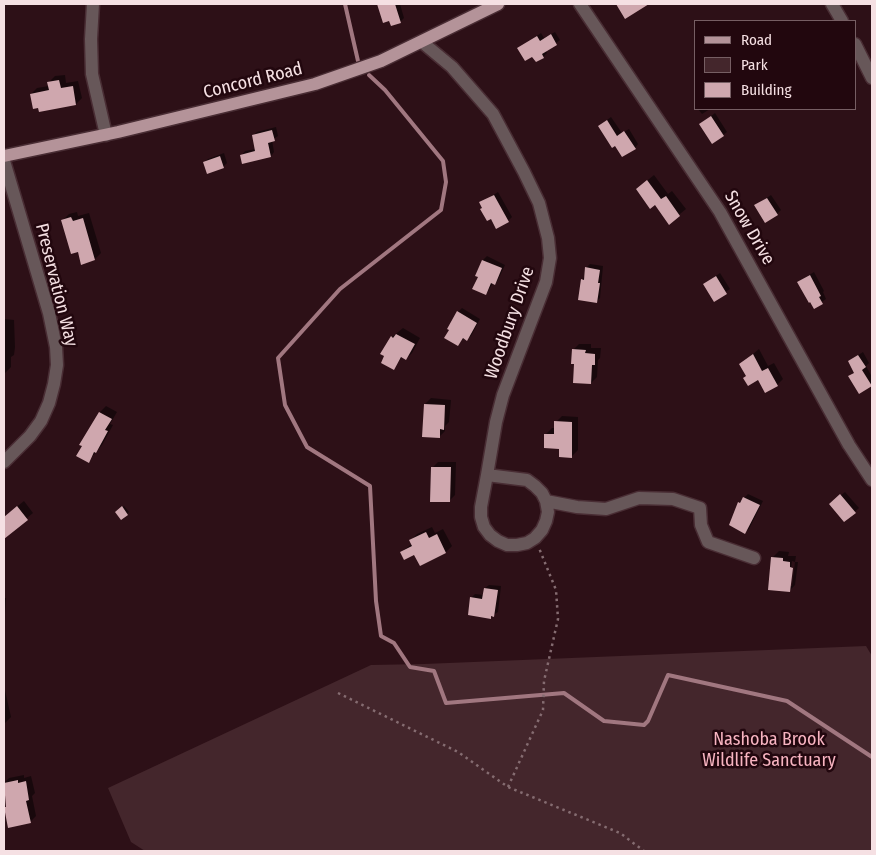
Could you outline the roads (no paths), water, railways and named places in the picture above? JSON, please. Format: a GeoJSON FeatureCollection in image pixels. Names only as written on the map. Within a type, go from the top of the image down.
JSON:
{"type":"FeatureCollection","features":[{"type":"Feature","properties":{"kind":"main road","name":"Concord Road"},"geometry":{"type":"LineString","coordinates":[[4,156],[106,135],[315,84],[368,66],[422,42],[498,4]]}},
{"type":"Feature","properties":{"kind":"street"},"geometry":{"type":"LineString","coordinates":[[93,4],[92,74],[106,135]]}},
{"type":"Feature","properties":{"kind":"street","name":"Snow Drive"},"geometry":{"type":"LineString","coordinates":[[580,4],[720,212],[849,445],[872,480]]}},
{"type":"Feature","properties":{"kind":"street"},"geometry":{"type":"LineString","coordinates":[[832,4],[841,20]]}},
{"type":"Feature","properties":{"kind":"street","name":"Woodbury Drive"},"geometry":{"type":"LineString","coordinates":[[422,42],[452,67],[493,114],[539,203],[548,238],[550,258],[546,282],[503,395],[496,422],[481,507],[484,527],[490,535],[507,545],[527,543],[535,538],[546,522],[548,512],[546,501]]}},
{"type":"Feature","properties":{"kind":"street"},"geometry":{"type":"LineString","coordinates":[[856,46],[872,78]]}},
{"type":"Feature","properties":{"kind":"street","name":"Preservation Way"},"geometry":{"type":"LineString","coordinates":[[4,162],[49,313],[56,347],[57,364],[49,403],[41,421],[24,443],[4,462]]}},
{"type":"Feature","properties":{"kind":"street"},"geometry":{"type":"LineString","coordinates":[[486,475],[527,480],[542,493],[546,501],[577,507],[606,509],[639,498],[673,499],[700,508],[701,525],[708,542],[754,558]]}},
{"type":"Feature","properties":{"kind":"waterway"},"geometry":{"type":"LineString","coordinates":[[345,4],[358,61]]}},
{"type":"Feature","properties":{"kind":"waterway"},"geometry":{"type":"LineString","coordinates":[[369,75],[385,90],[443,161],[446,182],[441,210],[340,289],[278,358],[285,405],[307,447],[370,486],[376,601],[381,636],[394,643],[410,667],[434,671],[446,703],[564,693],[604,721],[644,725],[648,721],[668,675],[787,701],[872,757]]}},
{"type":"Feature","properties":{"kind":"park label","name":"Nashoba Brook Wildlife Sanctuary"},"geometry":{"type":"Point","coordinates":[769,750]}}]}
